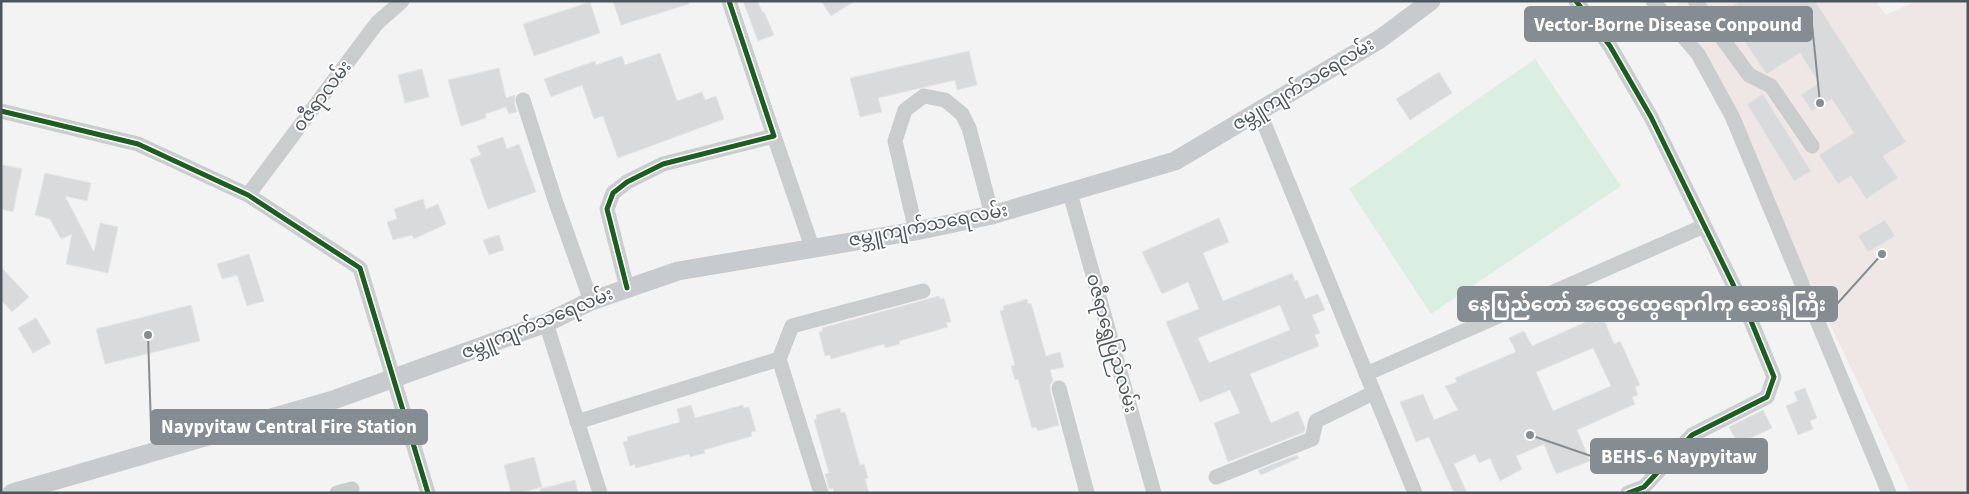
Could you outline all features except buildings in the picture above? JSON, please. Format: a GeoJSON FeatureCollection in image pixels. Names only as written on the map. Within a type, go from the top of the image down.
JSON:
{"type":"FeatureCollection","features":[{"type":"Feature","properties":{"kind":"main road","name":"ဇမ္ဘူကျက်သရေလမ်း"},"geometry":{"type":"LineString","coordinates":[[12,493],[56,486],[336,399],[546,324],[591,301],[678,271],[916,231],[992,215],[1175,161],[1380,39],[1431,1]]}},
{"type":"Feature","properties":{"kind":"street","name":"ဝဇီရာလမ်း"},"geometry":{"type":"LineString","coordinates":[[248,195],[377,23],[402,1]]}},
{"type":"Feature","properties":{"kind":"street"},"geometry":{"type":"LineString","coordinates":[[729,1],[812,247]]}},
{"type":"Feature","properties":{"kind":"street"},"geometry":{"type":"LineString","coordinates":[[1576,1],[1610,46],[1651,117],[1751,321],[1774,377],[1767,397],[1692,435],[1644,487],[1628,493]]}},
{"type":"Feature","properties":{"kind":"street"},"geometry":{"type":"LineString","coordinates":[[1653,1],[1698,54],[1732,116],[1889,493]]}},
{"type":"Feature","properties":{"kind":"street"},"geometry":{"type":"LineString","coordinates":[[1695,1],[1749,75],[1771,86],[1812,146]]}},
{"type":"Feature","properties":{"kind":"street"},"geometry":{"type":"LineString","coordinates":[[916,231],[895,141],[904,110],[924,96],[945,100],[962,114],[969,128],[992,215]]}},
{"type":"Feature","properties":{"kind":"street"},"geometry":{"type":"LineString","coordinates":[[523,100],[555,200],[591,301]]}},
{"type":"Feature","properties":{"kind":"street"},"geometry":{"type":"LineString","coordinates":[[1,111],[138,144],[248,195],[360,268],[428,493]]}},
{"type":"Feature","properties":{"kind":"street"},"geometry":{"type":"LineString","coordinates":[[1259,111],[1415,493]]}},
{"type":"Feature","properties":{"kind":"street"},"geometry":{"type":"LineString","coordinates":[[627,288],[607,209],[613,193],[627,182],[663,164],[774,136]]}},
{"type":"Feature","properties":{"kind":"street","name":"ဝဇီရာရွှေပြည်လမ်း"},"geometry":{"type":"LineString","coordinates":[[1070,193],[1154,493]]}},
{"type":"Feature","properties":{"kind":"street"},"geometry":{"type":"LineString","coordinates":[[1366,374],[1704,226]]}},
{"type":"Feature","properties":{"kind":"street"},"geometry":{"type":"LineString","coordinates":[[821,493],[779,360],[792,326],[923,291]]}},
{"type":"Feature","properties":{"kind":"street"},"geometry":{"type":"LineString","coordinates":[[546,324],[600,493]]}},
{"type":"Feature","properties":{"kind":"street"},"geometry":{"type":"LineString","coordinates":[[577,422],[779,360]]}},
{"type":"Feature","properties":{"kind":"street"},"geometry":{"type":"LineString","coordinates":[[1059,388],[1088,493]]}},
{"type":"Feature","properties":{"kind":"street"},"geometry":{"type":"LineString","coordinates":[[1216,476],[1312,439],[1316,421],[1373,393]]}},
{"type":"Feature","properties":{"kind":"street"},"geometry":{"type":"LineString","coordinates":[[337,493],[352,489]]}},
{"type":"Feature","properties":{"kind":"shaded area"},"geometry":{"type":"Polygon","coordinates":[[[1681,1],[1875,1],[1886,15],[1917,1],[1968,1],[1968,493],[1911,493],[1677,5],[1681,1]]]}},
{"type":"Feature","properties":{"kind":"green space"},"geometry":{"type":"Polygon","coordinates":[[[1535,59],[1621,186],[1431,314],[1349,189],[1535,59]]]}},
{"type":"Feature","properties":{"kind":"cycle path"},"geometry":{"type":"LineString","coordinates":[[627,288],[607,209],[613,193],[627,182],[663,164],[774,136],[729,1]]}},
{"type":"Feature","properties":{"kind":"cycle path"},"geometry":{"type":"LineString","coordinates":[[1576,1],[1610,46],[1651,117],[1751,321],[1774,377],[1767,397],[1692,435],[1644,487],[1628,493]]}},
{"type":"Feature","properties":{"kind":"cycle path"},"geometry":{"type":"LineString","coordinates":[[1,111],[138,144],[248,195],[360,268],[428,493]]}},
{"type":"Feature","properties":{"kind":"place","name":"Vector-Borne Disease Conpound"},"geometry":{"type":"Point","coordinates":[1820,103]}},
{"type":"Feature","properties":{"kind":"place","name":"နေပြည်တော် အထွေထွေရောဂါကု ဆေးရုံကြီး"},"geometry":{"type":"Point","coordinates":[1882,254]}},
{"type":"Feature","properties":{"kind":"place","name":"Naypyitaw Central Fire Station"},"geometry":{"type":"Point","coordinates":[148,335]}},
{"type":"Feature","properties":{"kind":"place","name":"BEHS-6 Naypyitaw"},"geometry":{"type":"Point","coordinates":[1530,435]}}]}
